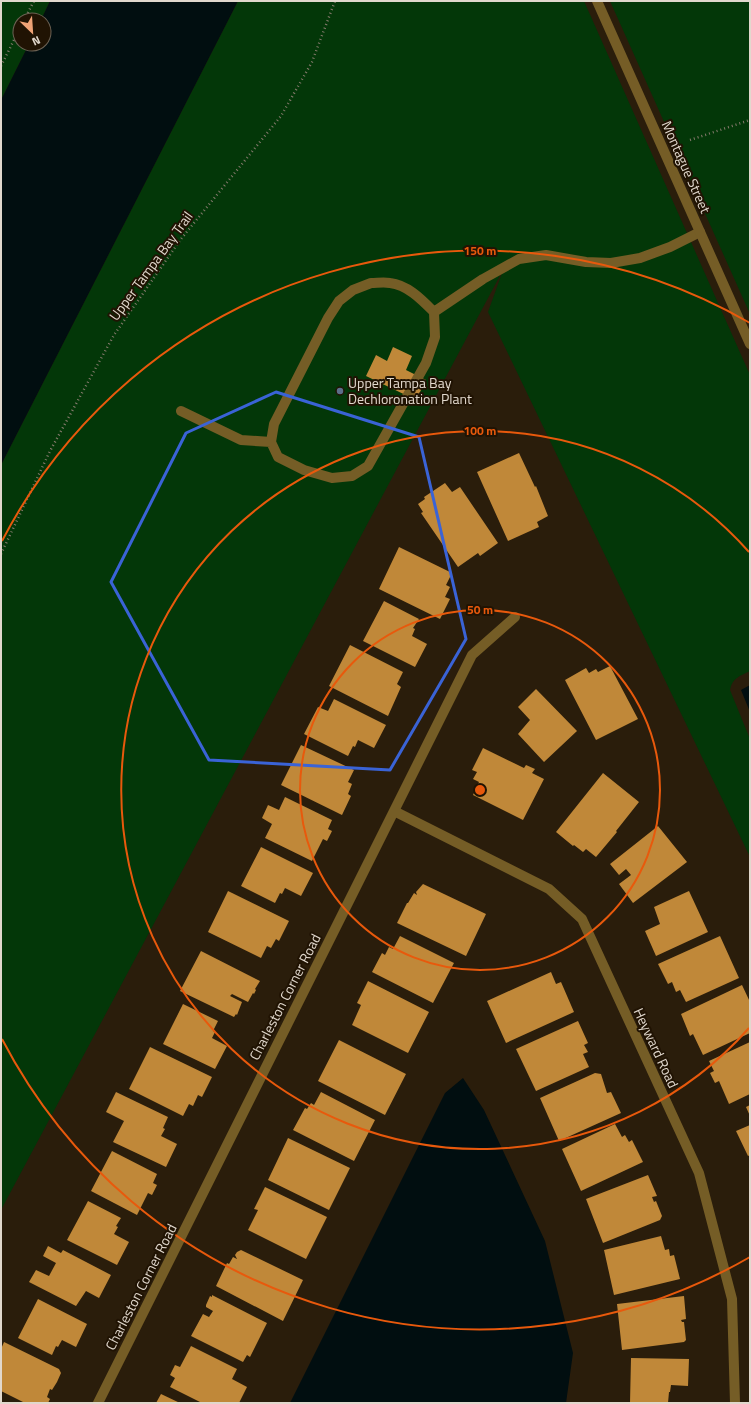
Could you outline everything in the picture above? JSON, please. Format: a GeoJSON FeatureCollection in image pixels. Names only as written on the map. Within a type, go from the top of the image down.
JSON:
{"type":"FeatureCollection","features":[{"type":"Feature","properties":{"kind":"street","name":"Montague Street"},"geometry":{"type":"LineString","coordinates":[[597,1],[750,344]]}},
{"type":"Feature","properties":{"kind":"street"},"geometry":{"type":"LineString","coordinates":[[434,312],[483,279],[519,260],[546,255],[586,262],[611,263],[640,258],[670,247],[700,232]]}},
{"type":"Feature","properties":{"kind":"street"},"geometry":{"type":"LineString","coordinates":[[371,283],[391,283],[406,288],[420,298],[434,312],[435,337],[426,363],[368,466],[352,476],[332,478],[304,470],[278,457],[271,442],[274,424],[328,318],[339,301],[354,290],[371,283]]}},
{"type":"Feature","properties":{"kind":"street"},"geometry":{"type":"LineString","coordinates":[[181,411],[241,440],[271,442]]}},
{"type":"Feature","properties":{"kind":"street","name":"Charleston Corner Road"},"geometry":{"type":"LineString","coordinates":[[98,1403],[472,655],[515,617]]}},
{"type":"Feature","properties":{"kind":"street","name":"Heyward Road"},"geometry":{"type":"LineString","coordinates":[[394,811],[549,889],[582,919],[699,1173],[732,1299],[735,1403]]}},
{"type":"Feature","properties":{"kind":"path"},"geometry":{"type":"LineString","coordinates":[[28,12],[34,1]]}},
{"type":"Feature","properties":{"kind":"path","name":"Upper Tampa Bay Trail"},"geometry":{"type":"LineString","coordinates":[[1,554],[50,451],[114,335],[181,239],[281,116],[312,62],[335,1]]}},
{"type":"Feature","properties":{"kind":"path"},"geometry":{"type":"LineString","coordinates":[[1,66],[12,44]]}},
{"type":"Feature","properties":{"kind":"path"},"geometry":{"type":"LineString","coordinates":[[690,140],[750,120]]}},
{"type":"Feature","properties":{"kind":"highlighted area"},"geometry":{"type":"Polygon","coordinates":[[[276,392],[419,437],[466,639],[390,770],[209,760],[111,582],[186,433],[276,392]]]}},
{"type":"Feature","properties":{"kind":"green space"},"geometry":{"type":"Polygon","coordinates":[[[1,1],[50,1],[45,12],[12,12],[12,52],[25,52],[1,100],[1,1]]]}},
{"type":"Feature","properties":{"kind":"green space"},"geometry":{"type":"Polygon","coordinates":[[[238,1],[584,1],[750,375],[750,671],[735,680],[730,690],[750,739],[750,857],[488,312],[503,270],[1,1210],[1,465],[238,1]]]}},
{"type":"Feature","properties":{"kind":"green space"},"geometry":{"type":"Polygon","coordinates":[[[610,1],[750,1],[750,314],[610,1]]]}},
{"type":"Feature","properties":{"kind":"shaded area"},"geometry":{"type":"Polygon","coordinates":[[[50,1],[238,1],[1,465],[1,100],[25,52],[52,52],[52,12],[45,12],[50,1]]]}},
{"type":"Feature","properties":{"kind":"shaded area"},"geometry":{"type":"Polygon","coordinates":[[[750,685],[750,712],[741,690],[750,685]]]}},
{"type":"Feature","properties":{"kind":"shaded area"},"geometry":{"type":"Polygon","coordinates":[[[463,1078],[484,1110],[545,1241],[573,1353],[566,1403],[290,1403],[445,1093],[463,1078]]]}},
{"type":"Feature","properties":{"kind":"building"},"geometry":{"type":"Polygon","coordinates":[[[393,347],[412,356],[406,370],[426,380],[416,400],[366,376],[376,355],[387,361],[393,347]]]}},
{"type":"Feature","properties":{"kind":"building"},"geometry":{"type":"Polygon","coordinates":[[[519,453],[535,487],[536,486],[548,516],[537,522],[539,527],[508,541],[477,472],[519,453]]]}},
{"type":"Feature","properties":{"kind":"building"},"geometry":{"type":"Polygon","coordinates":[[[445,483],[452,492],[460,487],[498,543],[480,556],[478,553],[458,567],[421,513],[423,512],[418,504],[425,499],[424,497],[445,483]]]}},
{"type":"Feature","properties":{"kind":"building"},"geometry":{"type":"Polygon","coordinates":[[[399,547],[452,573],[446,585],[450,587],[445,597],[450,599],[440,619],[379,589],[399,547]]]}},
{"type":"Feature","properties":{"kind":"building"},"geometry":{"type":"Polygon","coordinates":[[[384,601],[419,619],[413,628],[415,629],[412,636],[427,644],[415,667],[363,641],[384,601]]]}},
{"type":"Feature","properties":{"kind":"building"},"geometry":{"type":"Polygon","coordinates":[[[350,645],[403,672],[397,684],[401,687],[388,716],[329,686],[350,645]]]}},
{"type":"Feature","properties":{"kind":"building"},"geometry":{"type":"Polygon","coordinates":[[[610,666],[638,719],[596,740],[565,680],[586,668],[589,673],[596,669],[598,672],[610,666]]]}},
{"type":"Feature","properties":{"kind":"building"},"geometry":{"type":"Polygon","coordinates":[[[536,689],[577,731],[544,762],[518,734],[530,720],[518,707],[536,689]]]}},
{"type":"Feature","properties":{"kind":"building"},"geometry":{"type":"Polygon","coordinates":[[[334,699],[386,725],[374,748],[358,740],[348,756],[304,734],[318,707],[328,711],[334,699]]]}},
{"type":"Feature","properties":{"kind":"building"},"geometry":{"type":"Polygon","coordinates":[[[301,745],[354,770],[348,782],[352,784],[348,794],[351,796],[342,815],[281,785],[301,745]]]}},
{"type":"Feature","properties":{"kind":"building"},"geometry":{"type":"Polygon","coordinates":[[[483,748],[524,768],[526,765],[535,769],[532,773],[544,779],[523,820],[473,795],[479,782],[473,779],[477,772],[472,770],[483,748]]]}},
{"type":"Feature","properties":{"kind":"building"},"geometry":{"type":"Polygon","coordinates":[[[603,773],[639,802],[596,857],[586,849],[583,852],[574,845],[573,846],[556,832],[603,773]]]}},
{"type":"Feature","properties":{"kind":"building"},"geometry":{"type":"Polygon","coordinates":[[[285,797],[332,820],[328,829],[332,831],[327,841],[323,839],[312,861],[265,838],[272,824],[262,818],[268,805],[279,810],[285,797]]]}},
{"type":"Feature","properties":{"kind":"building"},"geometry":{"type":"Polygon","coordinates":[[[658,826],[687,862],[633,903],[619,884],[631,875],[626,869],[619,875],[610,864],[658,826]]]}},
{"type":"Feature","properties":{"kind":"building"},"geometry":{"type":"Polygon","coordinates":[[[261,847],[313,873],[301,896],[285,888],[282,894],[280,893],[275,903],[241,886],[261,847]]]}},
{"type":"Feature","properties":{"kind":"building"},"geometry":{"type":"Polygon","coordinates":[[[423,884],[486,914],[466,956],[397,923],[407,903],[414,893],[417,895],[416,892],[423,884]]]}},
{"type":"Feature","properties":{"kind":"building"},"geometry":{"type":"Polygon","coordinates":[[[228,891],[289,921],[279,941],[276,939],[271,948],[267,946],[261,958],[208,932],[228,891]]]}},
{"type":"Feature","properties":{"kind":"building"},"geometry":{"type":"Polygon","coordinates":[[[689,891],[708,932],[656,956],[645,931],[660,924],[654,907],[689,891]]]}},
{"type":"Feature","properties":{"kind":"building"},"geometry":{"type":"Polygon","coordinates":[[[400,936],[454,963],[433,1003],[372,972],[382,953],[385,955],[389,947],[393,949],[400,936]]]}},
{"type":"Feature","properties":{"kind":"building"},"geometry":{"type":"Polygon","coordinates":[[[720,936],[739,978],[686,1002],[680,990],[676,992],[672,982],[668,984],[658,964],[720,936]]]}},
{"type":"Feature","properties":{"kind":"building"},"geometry":{"type":"Polygon","coordinates":[[[201,951],[260,981],[254,994],[253,993],[248,1002],[232,994],[230,996],[242,1002],[237,1015],[236,1014],[234,1017],[180,991],[201,951]]]}},
{"type":"Feature","properties":{"kind":"building"},"geometry":{"type":"Polygon","coordinates":[[[551,972],[556,984],[561,982],[574,1012],[506,1043],[487,1001],[551,972]]]}},
{"type":"Feature","properties":{"kind":"building"},"geometry":{"type":"Polygon","coordinates":[[[368,981],[429,1012],[408,1053],[352,1025],[361,1005],[357,1003],[368,981]]]}},
{"type":"Feature","properties":{"kind":"building"},"geometry":{"type":"Polygon","coordinates":[[[742,985],[750,1002],[750,1033],[703,1055],[693,1034],[690,1036],[681,1014],[742,985]]]}},
{"type":"Feature","properties":{"kind":"building"},"geometry":{"type":"Polygon","coordinates":[[[183,1004],[218,1021],[213,1031],[215,1032],[212,1038],[227,1046],[215,1069],[163,1044],[183,1004]]]}},
{"type":"Feature","properties":{"kind":"building"},"geometry":{"type":"Polygon","coordinates":[[[578,1021],[588,1043],[584,1045],[588,1052],[583,1054],[589,1067],[536,1091],[516,1049],[578,1021]]]}},
{"type":"Feature","properties":{"kind":"building"},"geometry":{"type":"Polygon","coordinates":[[[339,1040],[406,1074],[385,1115],[318,1081],[339,1040]]]}},
{"type":"Feature","properties":{"kind":"building"},"geometry":{"type":"Polygon","coordinates":[[[750,1042],[750,1094],[729,1104],[719,1081],[715,1083],[710,1073],[714,1071],[709,1061],[750,1042]]]}},
{"type":"Feature","properties":{"kind":"building"},"geometry":{"type":"Polygon","coordinates":[[[150,1047],[212,1077],[202,1097],[198,1095],[193,1106],[189,1104],[183,1116],[129,1089],[150,1047]]]}},
{"type":"Feature","properties":{"kind":"building"},"geometry":{"type":"Polygon","coordinates":[[[595,1073],[601,1074],[607,1093],[611,1092],[621,1113],[559,1141],[540,1098],[595,1073]]]}},
{"type":"Feature","properties":{"kind":"building"},"geometry":{"type":"Polygon","coordinates":[[[116,1092],[168,1117],[163,1128],[165,1129],[161,1136],[177,1144],[166,1167],[113,1142],[124,1121],[106,1112],[116,1092]]]}},
{"type":"Feature","properties":{"kind":"building"},"geometry":{"type":"Polygon","coordinates":[[[321,1092],[375,1120],[354,1161],[293,1130],[305,1108],[307,1109],[311,1103],[314,1105],[321,1092]]]}},
{"type":"Feature","properties":{"kind":"building"},"geometry":{"type":"Polygon","coordinates":[[[750,1105],[750,1116],[746,1107],[750,1105]]]}},
{"type":"Feature","properties":{"kind":"building"},"geometry":{"type":"Polygon","coordinates":[[[615,1124],[622,1137],[625,1135],[629,1142],[632,1140],[643,1162],[581,1191],[562,1149],[615,1124]]]}},
{"type":"Feature","properties":{"kind":"building"},"geometry":{"type":"Polygon","coordinates":[[[750,1125],[750,1155],[748,1156],[736,1131],[750,1125]]]}},
{"type":"Feature","properties":{"kind":"building"},"geometry":{"type":"Polygon","coordinates":[[[288,1138],[350,1168],[329,1210],[268,1180],[288,1138]]]}},
{"type":"Feature","properties":{"kind":"building"},"geometry":{"type":"Polygon","coordinates":[[[112,1151],[157,1174],[153,1183],[157,1185],[152,1195],[148,1193],[137,1215],[91,1191],[112,1151]]]}},
{"type":"Feature","properties":{"kind":"building"},"geometry":{"type":"Polygon","coordinates":[[[648,1175],[657,1196],[652,1197],[654,1202],[656,1201],[662,1216],[660,1220],[603,1243],[586,1199],[648,1175]]]}},
{"type":"Feature","properties":{"kind":"building"},"geometry":{"type":"Polygon","coordinates":[[[265,1187],[327,1217],[306,1259],[248,1230],[258,1210],[254,1209],[265,1187]]]}},
{"type":"Feature","properties":{"kind":"building"},"geometry":{"type":"Polygon","coordinates":[[[88,1201],[121,1218],[116,1226],[118,1227],[114,1234],[129,1242],[117,1265],[67,1240],[88,1201]]]}},
{"type":"Feature","properties":{"kind":"building"},"geometry":{"type":"Polygon","coordinates":[[[661,1236],[665,1250],[669,1249],[670,1256],[674,1255],[680,1279],[614,1295],[604,1250],[661,1236]]]}},
{"type":"Feature","properties":{"kind":"building"},"geometry":{"type":"Polygon","coordinates":[[[48,1246],[61,1253],[63,1250],[111,1275],[99,1298],[86,1291],[76,1306],[29,1282],[36,1270],[49,1276],[56,1263],[43,1256],[48,1246]]]}},
{"type":"Feature","properties":{"kind":"building"},"geometry":{"type":"Polygon","coordinates":[[[241,1250],[303,1280],[283,1321],[216,1286],[227,1263],[229,1264],[233,1257],[237,1259],[235,1255],[241,1250]]]}},
{"type":"Feature","properties":{"kind":"building"},"geometry":{"type":"Polygon","coordinates":[[[212,1295],[267,1323],[250,1357],[247,1355],[243,1362],[191,1336],[203,1314],[209,1317],[213,1311],[206,1307],[210,1296],[212,1297],[212,1295]]]}},
{"type":"Feature","properties":{"kind":"building"},"geometry":{"type":"Polygon","coordinates":[[[684,1296],[686,1319],[681,1320],[684,1322],[686,1340],[684,1342],[622,1350],[617,1304],[684,1296]]]}},
{"type":"Feature","properties":{"kind":"building"},"geometry":{"type":"Polygon","coordinates":[[[38,1299],[87,1324],[76,1347],[62,1340],[58,1347],[56,1346],[52,1355],[18,1338],[38,1299]]]}},
{"type":"Feature","properties":{"kind":"building"},"geometry":{"type":"Polygon","coordinates":[[[4,1342],[59,1369],[61,1373],[52,1390],[50,1389],[47,1397],[50,1399],[48,1403],[25,1403],[1,1391],[1,1349],[4,1342]]]}},
{"type":"Feature","properties":{"kind":"building"},"geometry":{"type":"Polygon","coordinates":[[[191,1346],[237,1369],[232,1379],[247,1387],[239,1403],[202,1403],[170,1387],[175,1378],[170,1375],[175,1365],[180,1367],[191,1346]]]}},
{"type":"Feature","properties":{"kind":"building"},"geometry":{"type":"Polygon","coordinates":[[[631,1358],[689,1359],[688,1386],[671,1385],[668,1403],[630,1403],[631,1358]]]}},
{"type":"Feature","properties":{"kind":"building"},"geometry":{"type":"Polygon","coordinates":[[[161,1394],[180,1403],[156,1403],[161,1394]]]}},
{"type":"Feature","properties":{"kind":"place","name":"Upper Tampa Bay Dechloronation Plant"},"geometry":{"type":"Point","coordinates":[340,391]}}]}
